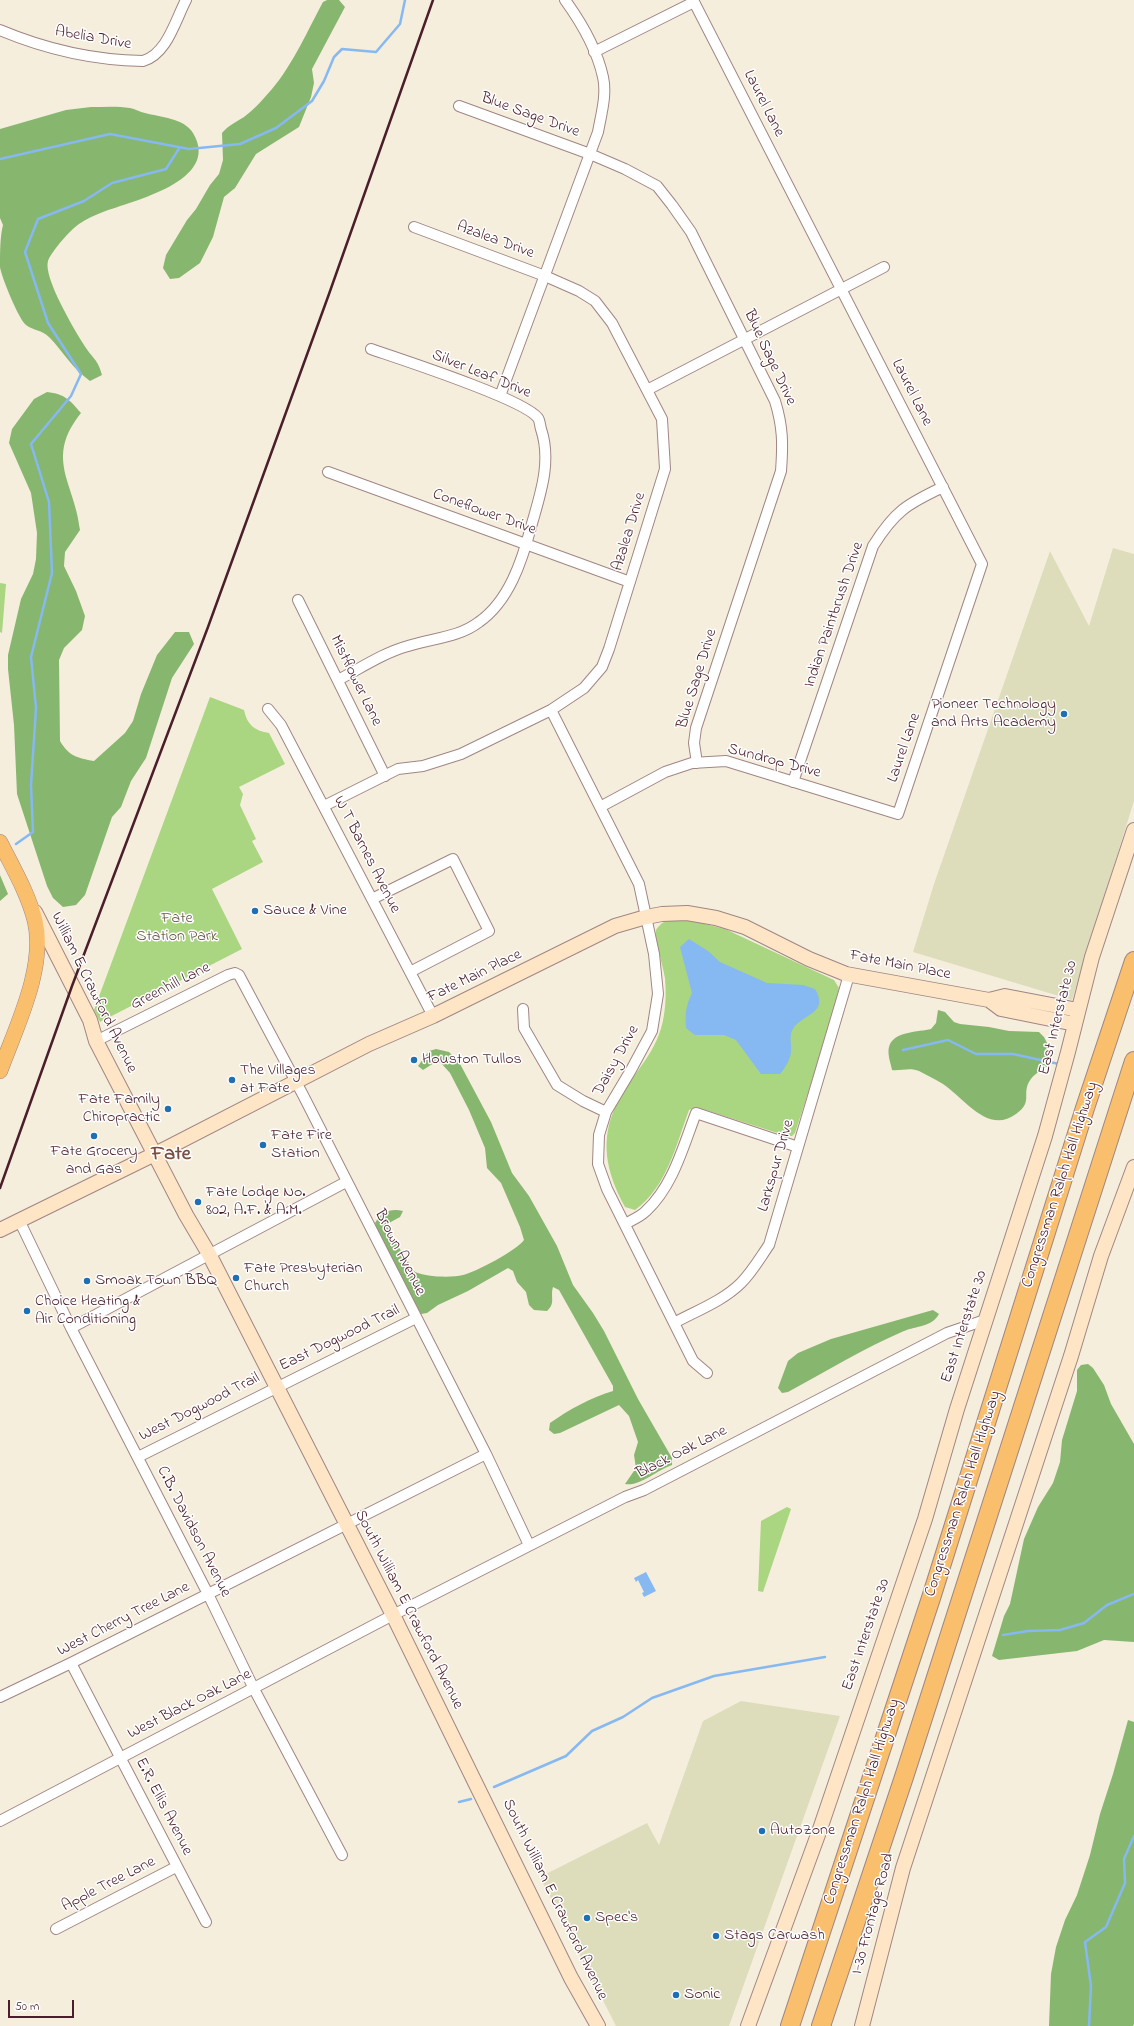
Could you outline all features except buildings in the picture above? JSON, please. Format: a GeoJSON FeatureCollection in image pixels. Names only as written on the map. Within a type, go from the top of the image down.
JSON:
{"type":"FeatureCollection","features":[{"type":"Feature","properties":{"kind":"highway","name":"Congressman Ralph Hall Highway"},"geometry":{"type":"LineString","coordinates":[[790,2026],[931,1598],[1083,1116],[1134,961]]}},
{"type":"Feature","properties":{"kind":"highway","name":"Congressman Ralph Hall Highway"},"geometry":{"type":"LineString","coordinates":[[821,2026],[904,1777],[1085,1209],[1134,1061]]}},
{"type":"Feature","properties":{"kind":"main road","name":"East Interstate 30"},"geometry":{"type":"LineString","coordinates":[[748,2026],[819,1832],[924,1519],[985,1320],[1044,1136],[1092,957],[1134,830]]}},
{"type":"Feature","properties":{"kind":"main road"},"geometry":{"type":"LineString","coordinates":[[0,842],[25,892],[35,920],[37,950],[26,1000],[0,1071]]}},
{"type":"Feature","properties":{"kind":"main road","name":"William E Crawford Avenue"},"geometry":{"type":"LineString","coordinates":[[25,892],[90,1020],[96,1041],[186,1215]]}},
{"type":"Feature","properties":{"kind":"main road","name":"Fate Main Place"},"geometry":{"type":"LineString","coordinates":[[0,1230],[155,1154],[369,1044],[434,1016],[615,926],[646,917],[687,913],[716,918],[745,927],[809,959],[848,975],[989,1000],[1005,996],[1078,1010]]}},
{"type":"Feature","properties":{"kind":"main road","name":"Fate Main Place"},"geometry":{"type":"LineString","coordinates":[[989,1000],[1000,1009],[1075,1024]]}},
{"type":"Feature","properties":{"kind":"main road","name":"I-30 Frontage Road"},"geometry":{"type":"LineString","coordinates":[[862,2026],[903,1868],[1071,1356],[1100,1256],[1134,1167]]}},
{"type":"Feature","properties":{"kind":"main road","name":"South William E Crawford Avenue"},"geometry":{"type":"LineString","coordinates":[[186,1215],[209,1254],[277,1386],[346,1525],[393,1615],[572,1978],[597,2025]]}},
{"type":"Feature","properties":{"kind":"street","name":"Abelia Drive"},"geometry":{"type":"LineString","coordinates":[[0,30],[25,40],[79,55],[143,61],[158,54],[163,48],[186,0]]}},
{"type":"Feature","properties":{"kind":"street"},"geometry":{"type":"LineString","coordinates":[[500,396],[598,132],[603,103],[603,78],[594,52],[579,22],[565,0]]}},
{"type":"Feature","properties":{"kind":"street"},"geometry":{"type":"LineString","coordinates":[[594,52],[693,1]]}},
{"type":"Feature","properties":{"kind":"street","name":"Laurel Lane"},"geometry":{"type":"LineString","coordinates":[[693,1],[982,564],[898,814]]}},
{"type":"Feature","properties":{"kind":"street","name":"Blue Sage Drive"},"geometry":{"type":"LineString","coordinates":[[459,106],[625,168],[656,186],[672,205],[691,232],[775,401],[780,418],[784,442],[781,470],[696,728],[694,743],[697,763]]}},
{"type":"Feature","properties":{"kind":"street","name":"Azalea Drive"},"geometry":{"type":"LineString","coordinates":[[324,806],[398,769],[423,766],[461,754],[551,710],[584,688],[602,667],[665,469],[662,419],[612,323],[595,301],[579,291],[545,276],[414,227]]}},
{"type":"Feature","properties":{"kind":"street"},"geometry":{"type":"LineString","coordinates":[[647,390],[884,267]]}},
{"type":"Feature","properties":{"kind":"street","name":"Silver Leaf Drive"},"geometry":{"type":"LineString","coordinates":[[338,680],[383,656],[408,646],[458,634],[479,623],[496,609],[511,584],[527,545],[544,481],[546,461],[544,436],[539,419],[532,412],[500,396],[371,349]]}},
{"type":"Feature","properties":{"kind":"street","name":"Coneflower Drive"},"geometry":{"type":"LineString","coordinates":[[328,472],[630,582]]}},
{"type":"Feature","properties":{"kind":"street","name":"Indian Paintbrush Drive"},"geometry":{"type":"LineString","coordinates":[[793,782],[873,546],[887,523],[905,507],[943,488]]}},
{"type":"Feature","properties":{"kind":"street","name":"Mistflower Lane"},"geometry":{"type":"LineString","coordinates":[[298,600],[385,776]]}},
{"type":"Feature","properties":{"kind":"street","name":"W T Barnes Avenue"},"geometry":{"type":"LineString","coordinates":[[268,709],[282,725],[372,900],[434,1016]]}},
{"type":"Feature","properties":{"kind":"street","name":"Daisy Drive"},"geometry":{"type":"LineString","coordinates":[[551,710],[639,884],[654,954],[658,994],[652,1031],[606,1112],[599,1135],[598,1164],[607,1189],[693,1361],[706,1373]]}},
{"type":"Feature","properties":{"kind":"street","name":"Sundrop Drive"},"geometry":{"type":"LineString","coordinates":[[600,807],[665,772],[697,763],[726,761],[898,814]]}},
{"type":"Feature","properties":{"kind":"street"},"geometry":{"type":"LineString","coordinates":[[372,900],[453,859],[489,931],[410,972]]}},
{"type":"Feature","properties":{"kind":"street","name":"Greenhill Lane"},"geometry":{"type":"LineString","coordinates":[[96,1041],[228,975],[235,974],[239,976]]}},
{"type":"Feature","properties":{"kind":"street","name":"Larkspur Drive"},"geometry":{"type":"LineString","coordinates":[[674,1323],[717,1301],[740,1284],[757,1264],[769,1245],[776,1226],[848,975]]}},
{"type":"Feature","properties":{"kind":"street","name":"Brown Avenue"},"geometry":{"type":"LineString","coordinates":[[239,976],[486,1454],[529,1545]]}},
{"type":"Feature","properties":{"kind":"street"},"geometry":{"type":"LineString","coordinates":[[523,1009],[524,1028],[557,1085],[582,1101],[606,1112]]}},
{"type":"Feature","properties":{"kind":"street"},"geometry":{"type":"LineString","coordinates":[[625,1224],[645,1213],[656,1201],[669,1182],[696,1113],[798,1147]]}},
{"type":"Feature","properties":{"kind":"street"},"geometry":{"type":"LineString","coordinates":[[71,1328],[346,1182]]}},
{"type":"Feature","properties":{"kind":"street","name":"C.B. Davidson Avenue"},"geometry":{"type":"LineString","coordinates":[[19,1220],[71,1328],[208,1594],[254,1689],[342,1855]]}},
{"type":"Feature","properties":{"kind":"street","name":"East Dogwood Trail"},"geometry":{"type":"LineString","coordinates":[[277,1386],[416,1318]]}},
{"type":"Feature","properties":{"kind":"street","name":"Black Oak Lane"},"geometry":{"type":"LineString","coordinates":[[393,1615],[625,1497],[644,1490],[947,1333],[985,1320]]}},
{"type":"Feature","properties":{"kind":"street","name":"West Dogwood Trail"},"geometry":{"type":"LineString","coordinates":[[138,1457],[277,1386]]}},
{"type":"Feature","properties":{"kind":"street","name":"West Cherry Tree Lane"},"geometry":{"type":"LineString","coordinates":[[0,1697],[71,1663],[486,1454]]}},
{"type":"Feature","properties":{"kind":"street","name":"West Black Oak Lane"},"geometry":{"type":"LineString","coordinates":[[0,1821],[393,1615]]}},
{"type":"Feature","properties":{"kind":"street","name":"E.R. Ellis Avenue"},"geometry":{"type":"LineString","coordinates":[[71,1663],[206,1922]]}},
{"type":"Feature","properties":{"kind":"street","name":"Apple Tree Lane"},"geometry":{"type":"LineString","coordinates":[[56,1929],[176,1867]]}},
{"type":"Feature","properties":{"kind":"shaded area","name":"Pioneer Technology and Arts Academy"},"geometry":{"type":"Polygon","coordinates":[[[1113,548],[1134,554],[1134,801],[1072,1000],[913,952],[934,884],[1050,551],[1089,626],[1113,548]]]}},
{"type":"Feature","properties":{"kind":"shaded area"},"geometry":{"type":"Polygon","coordinates":[[[741,1701],[840,1716],[729,2026],[616,2026],[540,1877],[647,1823],[659,1845],[703,1721],[741,1701]]]}},
{"type":"Feature","properties":{"kind":"green space"},"geometry":{"type":"Polygon","coordinates":[[[327,0],[339,0],[345,7],[312,69],[314,83],[311,97],[299,127],[256,154],[235,188],[224,197],[213,237],[200,263],[179,278],[170,279],[163,268],[166,255],[187,220],[219,174],[223,160],[222,133],[252,111],[279,80],[300,47],[323,2],[327,0]]]}},
{"type":"Feature","properties":{"kind":"green space"},"geometry":{"type":"Polygon","coordinates":[[[91,107],[130,108],[143,113],[178,121],[189,128],[193,133],[199,150],[195,164],[185,176],[152,195],[100,213],[82,222],[62,241],[48,261],[50,279],[60,303],[79,337],[97,362],[102,375],[90,381],[73,366],[50,338],[44,333],[26,325],[15,307],[4,279],[0,267],[3,225],[0,218],[0,129],[66,110],[91,107]]]}},
{"type":"Feature","properties":{"kind":"green space"},"geometry":{"type":"Polygon","coordinates":[[[47,392],[58,394],[67,398],[81,413],[70,429],[65,444],[63,458],[80,530],[65,552],[64,566],[76,591],[85,616],[82,630],[64,648],[59,660],[60,741],[63,746],[74,756],[94,761],[125,733],[133,721],[141,694],[157,655],[175,632],[189,632],[194,644],[172,678],[146,758],[131,781],[121,807],[112,817],[85,895],[76,905],[63,907],[53,898],[47,886],[17,794],[14,725],[8,669],[8,655],[21,599],[33,574],[36,559],[37,533],[31,493],[9,443],[12,429],[34,399],[47,392]]]}},
{"type":"Feature","properties":{"kind":"green space"},"geometry":{"type":"Polygon","coordinates":[[[0,583],[6,584],[2,633],[0,632],[0,583]]]}},
{"type":"Feature","properties":{"kind":"green space","name":"Fate Station Park"},"geometry":{"type":"Polygon","coordinates":[[[210,697],[244,710],[247,720],[252,726],[260,731],[269,733],[285,764],[239,787],[243,794],[240,805],[256,839],[252,841],[263,862],[212,889],[242,949],[100,1022],[94,1010],[210,697]]]}},
{"type":"Feature","properties":{"kind":"green space"},"geometry":{"type":"Polygon","coordinates":[[[0,875],[8,894],[0,901],[0,875]]]}},
{"type":"Feature","properties":{"kind":"green space"},"geometry":{"type":"Polygon","coordinates":[[[667,921],[693,921],[725,929],[834,980],[839,988],[828,1032],[795,1133],[792,1136],[787,1136],[696,1107],[689,1110],[675,1151],[663,1177],[646,1201],[635,1210],[625,1207],[613,1181],[607,1156],[608,1130],[611,1117],[617,1103],[657,1041],[661,1029],[666,996],[664,974],[656,930],[662,923],[667,921]]]}},
{"type":"Feature","properties":{"kind":"green space"},"geometry":{"type":"Polygon","coordinates":[[[938,1010],[945,1012],[954,1022],[960,1024],[1009,1031],[1039,1032],[1044,1037],[1047,1043],[1050,1065],[1038,1072],[1031,1079],[1026,1091],[1026,1102],[1021,1110],[1016,1114],[1006,1119],[996,1120],[986,1117],[977,1112],[943,1084],[919,1071],[912,1069],[892,1070],[888,1053],[891,1042],[907,1033],[931,1029],[936,1023],[938,1010]]]}},
{"type":"Feature","properties":{"kind":"green space"},"geometry":{"type":"Polygon","coordinates":[[[436,1049],[449,1052],[459,1062],[491,1122],[512,1173],[529,1196],[557,1246],[573,1285],[604,1331],[638,1399],[672,1458],[672,1465],[642,1481],[625,1484],[636,1468],[634,1455],[638,1442],[629,1416],[619,1405],[560,1433],[554,1434],[549,1430],[550,1423],[565,1413],[580,1404],[613,1391],[613,1386],[559,1290],[553,1287],[552,1303],[547,1311],[534,1310],[529,1305],[526,1292],[517,1282],[513,1271],[508,1268],[468,1291],[438,1305],[427,1313],[421,1314],[377,1230],[375,1223],[380,1216],[394,1210],[403,1211],[400,1217],[389,1223],[392,1237],[415,1272],[425,1275],[439,1276],[458,1276],[477,1270],[505,1255],[524,1240],[501,1183],[487,1168],[485,1148],[469,1110],[450,1073],[441,1063],[434,1063],[423,1070],[418,1066],[429,1051],[436,1049]]]}},
{"type":"Feature","properties":{"kind":"green space"},"geometry":{"type":"Polygon","coordinates":[[[933,1310],[939,1314],[928,1324],[904,1331],[874,1345],[788,1392],[782,1393],[778,1388],[788,1361],[798,1353],[831,1339],[933,1310]]]}},
{"type":"Feature","properties":{"kind":"green space"},"geometry":{"type":"Polygon","coordinates":[[[1088,1364],[1093,1368],[1104,1385],[1111,1404],[1134,1444],[1134,1642],[1104,1640],[1077,1651],[999,1660],[992,1656],[1004,1616],[1010,1604],[1024,1539],[1038,1507],[1053,1483],[1060,1462],[1062,1440],[1077,1391],[1077,1370],[1081,1365],[1088,1364]]]}},
{"type":"Feature","properties":{"kind":"green space"},"geometry":{"type":"Polygon","coordinates":[[[787,1507],[791,1509],[763,1592],[758,1591],[761,1521],[787,1507]]]}},
{"type":"Feature","properties":{"kind":"green space"},"geometry":{"type":"Polygon","coordinates":[[[1128,1720],[1134,1722],[1134,2024],[1133,2026],[1049,2026],[1051,1974],[1056,1947],[1065,1920],[1077,1895],[1090,1855],[1100,1814],[1128,1720]]]}},
{"type":"Feature","properties":{"kind":"water"},"geometry":{"type":"Polygon","coordinates":[[[689,939],[708,951],[720,962],[767,983],[803,985],[815,989],[819,997],[817,1008],[792,1030],[790,1055],[787,1064],[780,1074],[761,1074],[736,1040],[724,1035],[695,1035],[686,1028],[686,1010],[692,993],[680,947],[689,939]]]}},
{"type":"Feature","properties":{"kind":"water"},"geometry":{"type":"Polygon","coordinates":[[[646,1572],[656,1591],[644,1597],[642,1593],[644,1592],[638,1580],[636,1582],[634,1578],[646,1572]]]}},
{"type":"Feature","properties":{"kind":"waterway"},"geometry":{"type":"LineString","coordinates":[[0,159],[110,134],[189,149],[240,144],[276,128],[312,101],[324,81],[334,57],[342,49],[376,52],[400,24],[405,0]]}},
{"type":"Feature","properties":{"kind":"waterway"},"geometry":{"type":"LineString","coordinates":[[16,844],[33,832],[31,785],[36,708],[31,657],[52,573],[49,502],[31,444],[71,396],[81,374],[48,323],[25,252],[38,219],[84,201],[112,183],[166,169],[180,147]]}},
{"type":"Feature","properties":{"kind":"waterway"},"geometry":{"type":"LineString","coordinates":[[903,1050],[948,1040],[976,1054],[1013,1054],[1059,1064]]}},
{"type":"Feature","properties":{"kind":"waterway"},"geometry":{"type":"LineString","coordinates":[[1003,1635],[1028,1631],[1060,1630],[1084,1623],[1107,1605],[1134,1594]]}},
{"type":"Feature","properties":{"kind":"waterway"},"geometry":{"type":"LineString","coordinates":[[494,1787],[566,1756],[592,1731],[623,1717],[652,1698],[714,1676],[825,1657]]}},
{"type":"Feature","properties":{"kind":"waterway"},"geometry":{"type":"LineString","coordinates":[[459,1802],[471,1799]]}},
{"type":"Feature","properties":{"kind":"waterway"},"geometry":{"type":"LineString","coordinates":[[1089,2026],[1091,1986],[1085,1942],[1106,1927],[1125,1883],[1124,1859],[1134,1836]]}},
{"type":"Feature","properties":{"kind":"railway"},"geometry":{"type":"LineString","coordinates":[[0,1188],[72,986],[208,627],[329,294],[433,0]]}},
{"type":"Feature","properties":{"kind":"place","name":"Pioneer Technology and Arts Academy"},"geometry":{"type":"Point","coordinates":[1064,714]}},
{"type":"Feature","properties":{"kind":"place","name":"Sauce & Vine"},"geometry":{"type":"Point","coordinates":[255,911]}},
{"type":"Feature","properties":{"kind":"place","name":"Houston Tullos"},"geometry":{"type":"Point","coordinates":[414,1060]}},
{"type":"Feature","properties":{"kind":"place","name":"The Villages at Fate"},"geometry":{"type":"Point","coordinates":[232,1080]}},
{"type":"Feature","properties":{"kind":"place","name":"Fate Family Chiropractic"},"geometry":{"type":"Point","coordinates":[168,1109]}},
{"type":"Feature","properties":{"kind":"place","name":"Fate Grocery and Gas"},"geometry":{"type":"Point","coordinates":[94,1136]}},
{"type":"Feature","properties":{"kind":"place","name":"Fate Fire Station"},"geometry":{"type":"Point","coordinates":[263,1145]}},
{"type":"Feature","properties":{"kind":"place","name":"Fate Lodge No. 802, A.F. & A.M."},"geometry":{"type":"Point","coordinates":[198,1202]}},
{"type":"Feature","properties":{"kind":"place","name":"Fate Presbyterian Church"},"geometry":{"type":"Point","coordinates":[236,1278]}},
{"type":"Feature","properties":{"kind":"place","name":"Smoak Town BBQ"},"geometry":{"type":"Point","coordinates":[87,1281]}},
{"type":"Feature","properties":{"kind":"place","name":"Choice Heating & Air Conditioning"},"geometry":{"type":"Point","coordinates":[27,1311]}},
{"type":"Feature","properties":{"kind":"place","name":"AutoZone"},"geometry":{"type":"Point","coordinates":[762,1831]}},
{"type":"Feature","properties":{"kind":"place","name":"Spec's"},"geometry":{"type":"Point","coordinates":[587,1918]}},
{"type":"Feature","properties":{"kind":"place","name":"Stags Carwash"},"geometry":{"type":"Point","coordinates":[716,1936]}},
{"type":"Feature","properties":{"kind":"place","name":"Sonic"},"geometry":{"type":"Point","coordinates":[676,1995]}},
{"type":"Feature","properties":{"kind":"district","name":"Fate"},"geometry":{"type":"Point","coordinates":[171,1156]}}]}
